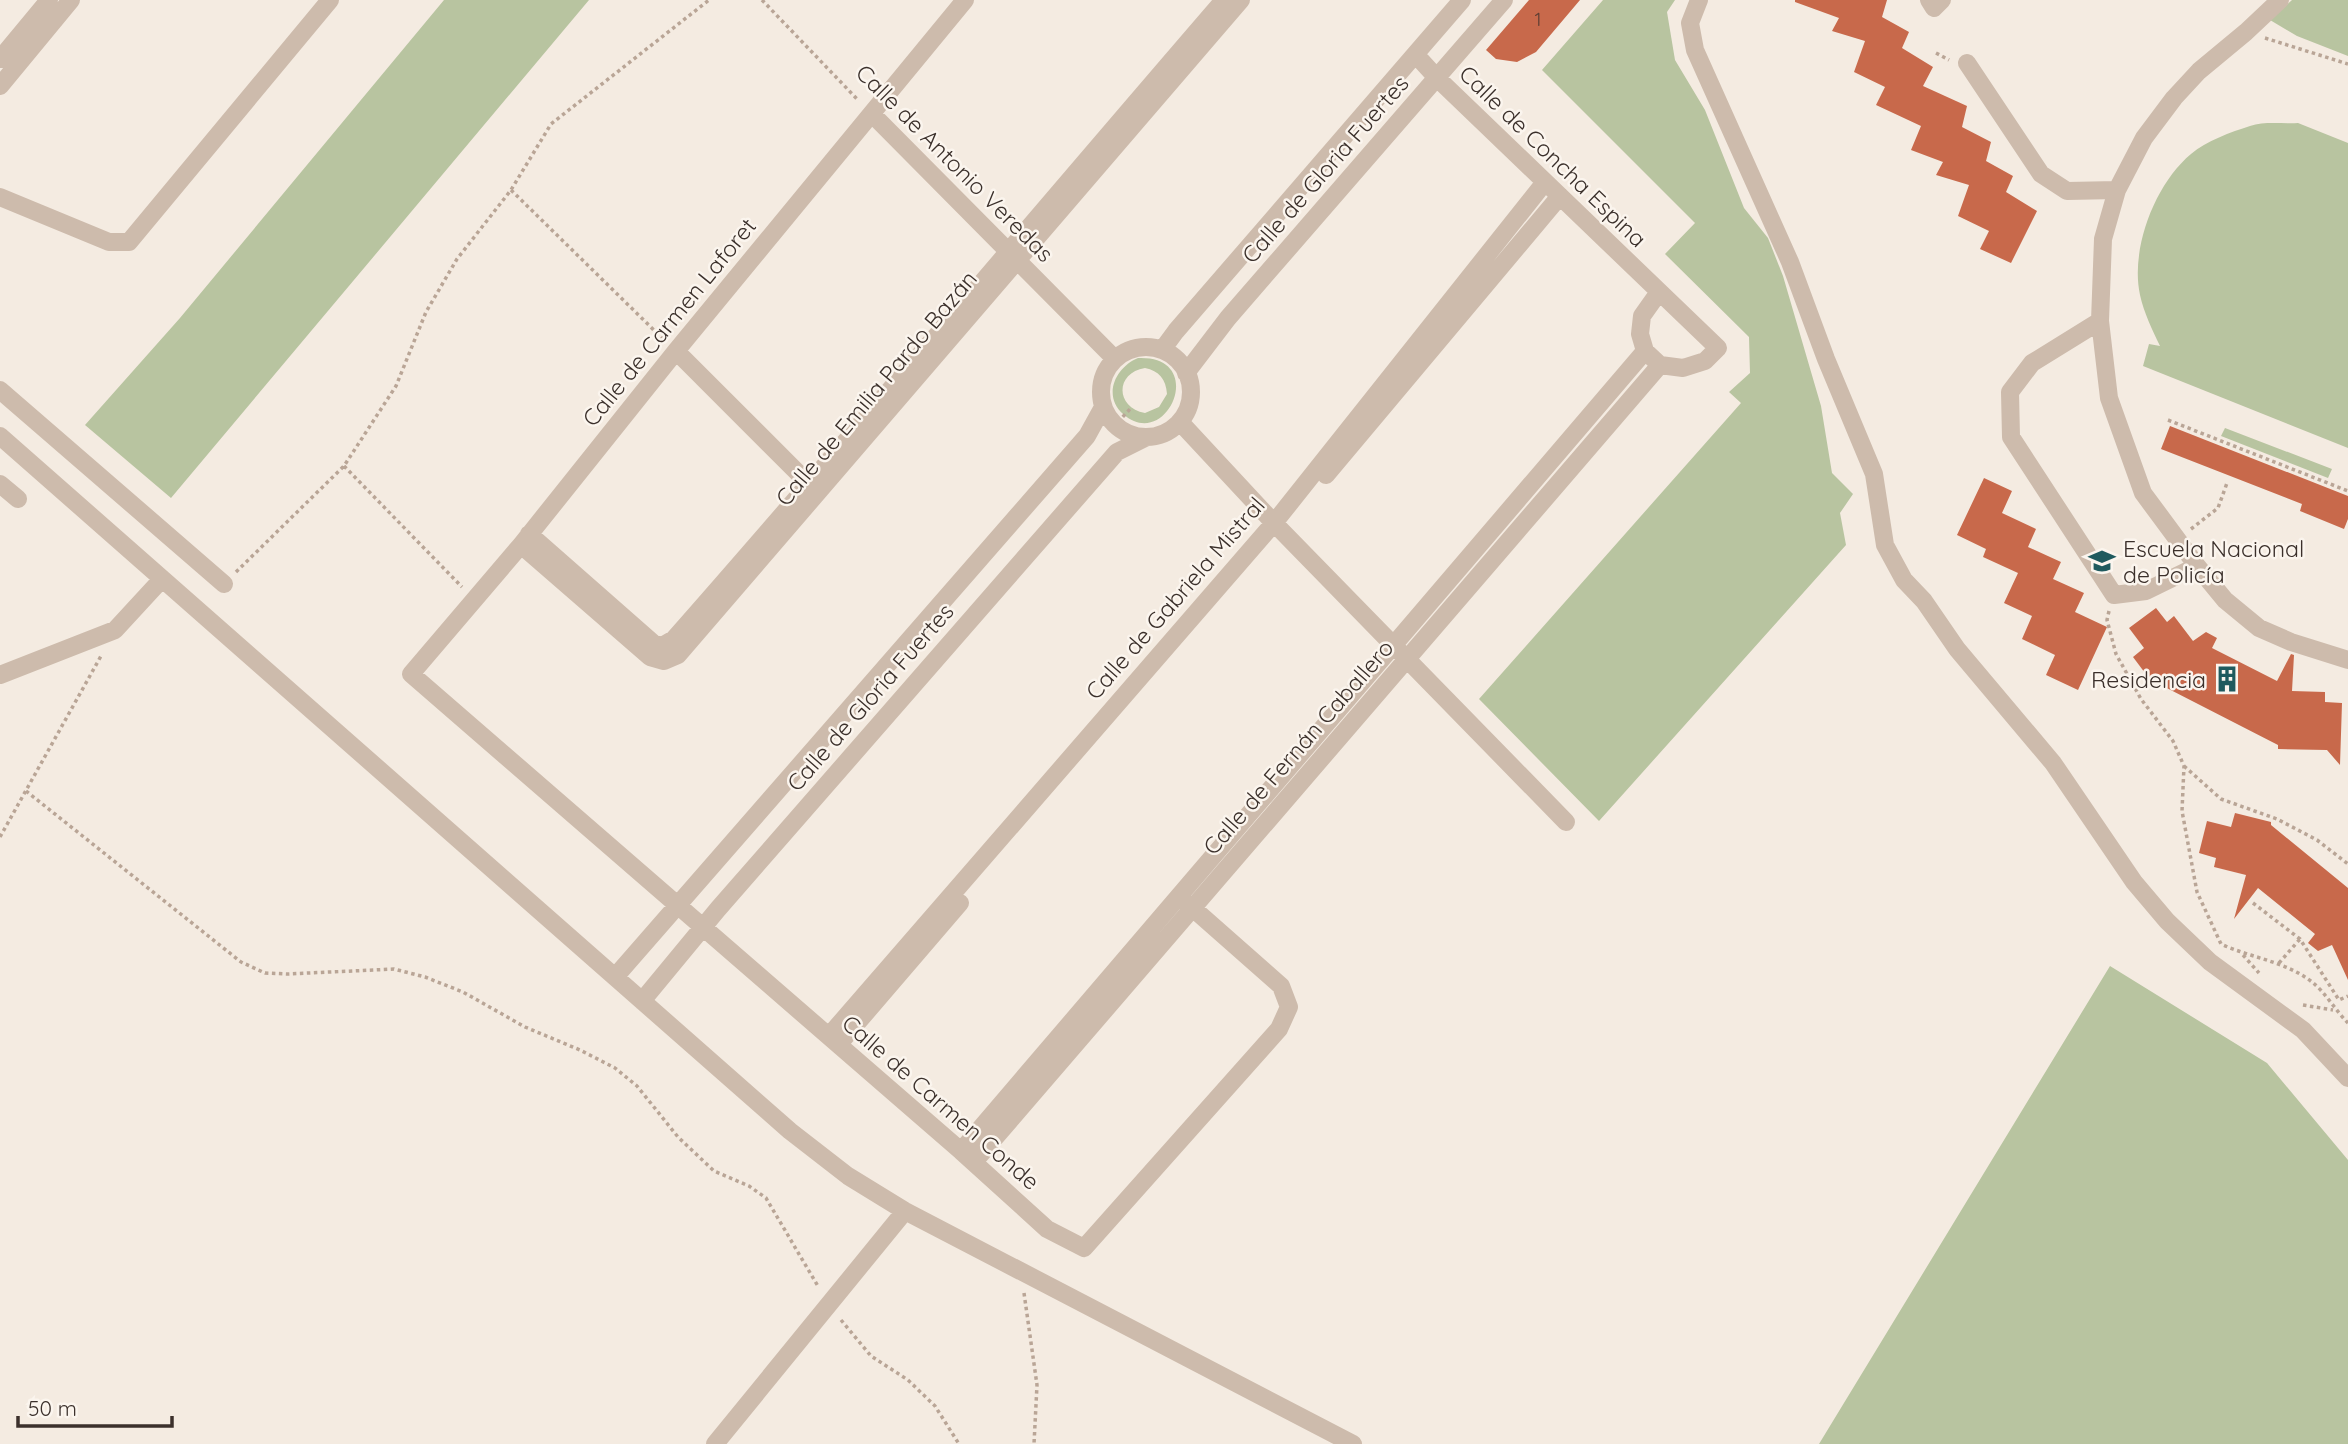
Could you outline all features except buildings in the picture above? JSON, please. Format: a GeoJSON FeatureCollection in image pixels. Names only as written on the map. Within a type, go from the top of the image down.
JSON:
{"type":"FeatureCollection","features":[{"type":"Feature","properties":{"kind":"street"},"geometry":{"type":"LineString","coordinates":[[0,59],[49,0]]}},
{"type":"Feature","properties":{"kind":"street"},"geometry":{"type":"LineString","coordinates":[[0,86],[71,0]]}},
{"type":"Feature","properties":{"kind":"street"},"geometry":{"type":"LineString","coordinates":[[0,197],[108,242],[129,242],[330,0]]}},
{"type":"Feature","properties":{"kind":"street","name":"Calle de Carmen Laforet"},"geometry":{"type":"LineString","coordinates":[[411,674],[525,540],[676,351],[965,0]]}},
{"type":"Feature","properties":{"kind":"street","name":"Calle de Emilia Pardo Bazán"},"geometry":{"type":"LineString","coordinates":[[525,540],[653,643],[662,646],[674,639],[814,489],[1224,0]]}},
{"type":"Feature","properties":{"kind":"street","name":"Calle de Emilia Pardo Bazán"},"geometry":{"type":"LineString","coordinates":[[1012,255],[1241,0]]}},
{"type":"Feature","properties":{"kind":"street","name":"Calle de Gloria Fuertes"},"geometry":{"type":"LineString","coordinates":[[1162,350],[1462,0]]}},
{"type":"Feature","properties":{"kind":"street","name":"Calle de Gloria Fuertes"},"geometry":{"type":"LineString","coordinates":[[1186,373],[1228,318],[1504,0]]}},
{"type":"Feature","properties":{"kind":"street"},"geometry":{"type":"LineString","coordinates":[[1699,0],[1690,23],[1695,50],[1790,262],[1826,359],[1874,474],[1885,545],[1904,580],[1924,601],[1957,649],[2053,763],[2134,882],[2166,920],[2210,962],[2303,1030],[2348,1078]]}},
{"type":"Feature","properties":{"kind":"street"},"geometry":{"type":"LineString","coordinates":[[1928,0],[1934,8],[1942,0]]}},
{"type":"Feature","properties":{"kind":"street"},"geometry":{"type":"LineString","coordinates":[[2280,0],[2199,71],[2174,98],[2144,138],[2118,190],[2103,239],[2100,321],[2109,397],[2143,493],[2177,540],[2225,600],[2259,628],[2291,642],[2348,660]]}},
{"type":"Feature","properties":{"kind":"street","name":"Calle de Concha Espina"},"geometry":{"type":"LineString","coordinates":[[1416,55],[1718,348],[1705,360],[1683,368],[1660,365]]}},
{"type":"Feature","properties":{"kind":"street"},"geometry":{"type":"LineString","coordinates":[[1967,63],[2041,174],[2067,191],[2118,190]]}},
{"type":"Feature","properties":{"kind":"street","name":"Calle de Antonio Veredas"},"geometry":{"type":"LineString","coordinates":[[872,114],[1115,359]]}},
{"type":"Feature","properties":{"kind":"street","name":"Calle de Gabriela Mistral"},"geometry":{"type":"LineString","coordinates":[[1277,526],[1545,182]]}},
{"type":"Feature","properties":{"kind":"street","name":"Calle de Gabriela Mistral"},"geometry":{"type":"LineString","coordinates":[[834,1040],[1560,196]]}},
{"type":"Feature","properties":{"kind":"street"},"geometry":{"type":"LineString","coordinates":[[1659,292],[1642,316],[1640,334],[1645,351],[1660,365]]}},
{"type":"Feature","properties":{"kind":"street"},"geometry":{"type":"LineString","coordinates":[[2100,321],[2032,363],[2010,392],[2011,437],[2114,596],[2146,591],[2197,566]]}},
{"type":"Feature","properties":{"kind":"street"},"geometry":{"type":"LineString","coordinates":[[1137,348],[1162,350],[1180,363],[1186,373],[1191,398],[1187,411],[1180,422],[1158,436],[1134,436],[1115,425],[1103,408],[1101,381],[1115,359],[1125,352],[1137,348]]}},
{"type":"Feature","properties":{"kind":"street"},"geometry":{"type":"LineString","coordinates":[[676,351],[814,489]]}},
{"type":"Feature","properties":{"kind":"street","name":"Calle de Fernán Caballero"},"geometry":{"type":"LineString","coordinates":[[1186,902],[1393,646],[1645,351]]}},
{"type":"Feature","properties":{"kind":"street","name":"Calle de Fernán Caballero"},"geometry":{"type":"LineString","coordinates":[[968,1156],[1186,902],[1407,659],[1660,365]]}},
{"type":"Feature","properties":{"kind":"street"},"geometry":{"type":"LineString","coordinates":[[0,390],[224,584]]}},
{"type":"Feature","properties":{"kind":"street","name":"Calle de Gloria Fuertes"},"geometry":{"type":"LineString","coordinates":[[614,977],[1087,436],[1103,408]]}},
{"type":"Feature","properties":{"kind":"street"},"geometry":{"type":"LineString","coordinates":[[1180,422],[1277,526],[1566,822]]}},
{"type":"Feature","properties":{"kind":"street"},"geometry":{"type":"LineString","coordinates":[[0,436],[790,1131],[848,1176],[905,1211],[1353,1444]]}},
{"type":"Feature","properties":{"kind":"street","name":"Calle de Gloria Fuertes"},"geometry":{"type":"LineString","coordinates":[[642,1001],[703,927],[1116,452],[1145,438]]}},
{"type":"Feature","properties":{"kind":"street"},"geometry":{"type":"LineString","coordinates":[[0,484],[18,499]]}},
{"type":"Feature","properties":{"kind":"street"},"geometry":{"type":"LineString","coordinates":[[0,675],[115,630],[162,579]]}},
{"type":"Feature","properties":{"kind":"street","name":"Calle de Carmen Conde"},"geometry":{"type":"LineString","coordinates":[[411,674],[968,1156],[1047,1229],[1084,1248],[1279,1029],[1289,1007],[1282,986],[1186,902]]}},
{"type":"Feature","properties":{"kind":"street"},"geometry":{"type":"LineString","coordinates":[[715,1444],[905,1211]]}},
{"type":"Feature","properties":{"kind":"path"},"geometry":{"type":"LineString","coordinates":[[224,584],[344,466],[396,386],[426,312],[457,259],[511,190],[551,124],[709,0]]}},
{"type":"Feature","properties":{"kind":"path","name":"Calle de Antonio Veredas"},"geometry":{"type":"LineString","coordinates":[[762,0],[872,114]]}},
{"type":"Feature","properties":{"kind":"path"},"geometry":{"type":"LineString","coordinates":[[2246,32],[2348,64]]}},
{"type":"Feature","properties":{"kind":"path"},"geometry":{"type":"LineString","coordinates":[[511,190],[676,351]]}},
{"type":"Feature","properties":{"kind":"path"},"geometry":{"type":"LineString","coordinates":[[1115,425],[1131,408]]}},
{"type":"Feature","properties":{"kind":"path"},"geometry":{"type":"LineString","coordinates":[[2168,420],[2348,491]]}},
{"type":"Feature","properties":{"kind":"path"},"geometry":{"type":"LineString","coordinates":[[344,466],[456,582],[476,598]]}},
{"type":"Feature","properties":{"kind":"path"},"geometry":{"type":"LineString","coordinates":[[2177,540],[2218,508],[2227,482]]}},
{"type":"Feature","properties":{"kind":"path"},"geometry":{"type":"LineString","coordinates":[[2114,596],[2107,620],[2116,654],[2141,699],[2173,741],[2184,766],[2221,799],[2277,819],[2317,840],[2348,864]]}},
{"type":"Feature","properties":{"kind":"path"},"geometry":{"type":"LineString","coordinates":[[0,837],[115,630]]}},
{"type":"Feature","properties":{"kind":"path"},"geometry":{"type":"LineString","coordinates":[[2184,766],[2182,811],[2197,892],[2221,944],[2243,954],[2279,963],[2313,982],[2348,1023]]}},
{"type":"Feature","properties":{"kind":"path"},"geometry":{"type":"LineString","coordinates":[[26,791],[241,962],[265,973],[394,969],[425,977],[463,992],[526,1027],[615,1068],[637,1086],[678,1137],[714,1171],[749,1186],[766,1198],[829,1304],[871,1356],[908,1380],[935,1406],[959,1444]]}},
{"type":"Feature","properties":{"kind":"path"},"geometry":{"type":"LineString","coordinates":[[2253,903],[2300,939],[2339,1000],[2348,996]]}},
{"type":"Feature","properties":{"kind":"path"},"geometry":{"type":"LineString","coordinates":[[2279,963],[2300,939]]}},
{"type":"Feature","properties":{"kind":"path"},"geometry":{"type":"LineString","coordinates":[[1026,1273],[1024,1292],[1037,1385],[1034,1444]]}},
{"type":"Feature","properties":{"kind":"green space"},"geometry":{"type":"Polygon","coordinates":[[[444,0],[589,0],[171,498],[85,425],[180,318],[444,0]]]}},
{"type":"Feature","properties":{"kind":"green space"},"geometry":{"type":"Polygon","coordinates":[[[1603,0],[1675,0],[1667,12],[1675,60],[1705,110],[1744,208],[1768,238],[1783,276],[1821,406],[1832,473],[1853,494],[1840,513],[1846,545],[1599,821],[1479,699],[1741,403],[1729,392],[1750,373],[1749,337],[1665,254],[1695,223],[1542,70],[1603,0]]]}},
{"type":"Feature","properties":{"kind":"green space"},"geometry":{"type":"Polygon","coordinates":[[[2292,0],[2348,0],[2348,56],[2297,36],[2270,20],[2292,0]]]}},
{"type":"Feature","properties":{"kind":"green space"},"geometry":{"type":"Polygon","coordinates":[[[2298,123],[2348,143],[2348,448],[2143,366],[2149,344],[2160,346],[2140,295],[2139,258],[2148,218],[2166,182],[2191,154],[2219,137],[2255,124],[2298,123]]]}},
{"type":"Feature","properties":{"kind":"green space"},"geometry":{"type":"Polygon","coordinates":[[[1138,358],[1160,361],[1172,371],[1176,385],[1174,400],[1166,413],[1154,421],[1139,423],[1123,414],[1113,399],[1114,382],[1130,362],[1138,358]],[[1150,369],[1135,371],[1128,376],[1122,390],[1128,404],[1145,413],[1159,407],[1167,394],[1163,380],[1150,369]]]}},
{"type":"Feature","properties":{"kind":"green space"},"geometry":{"type":"Polygon","coordinates":[[[2225,428],[2332,469],[2328,478],[2221,436],[2225,428]]]}},
{"type":"Feature","properties":{"kind":"green space"},"geometry":{"type":"Polygon","coordinates":[[[2110,966],[2267,1063],[2348,1160],[2348,1444],[1819,1444],[2110,966]]]}},
{"type":"Feature","properties":{"kind":"place","name":"Escuela Nacional de Policía"},"geometry":{"type":"Point","coordinates":[2102,561]}},
{"type":"Feature","properties":{"kind":"place","name":"Residencia"},"geometry":{"type":"Point","coordinates":[2227,679]}}]}
